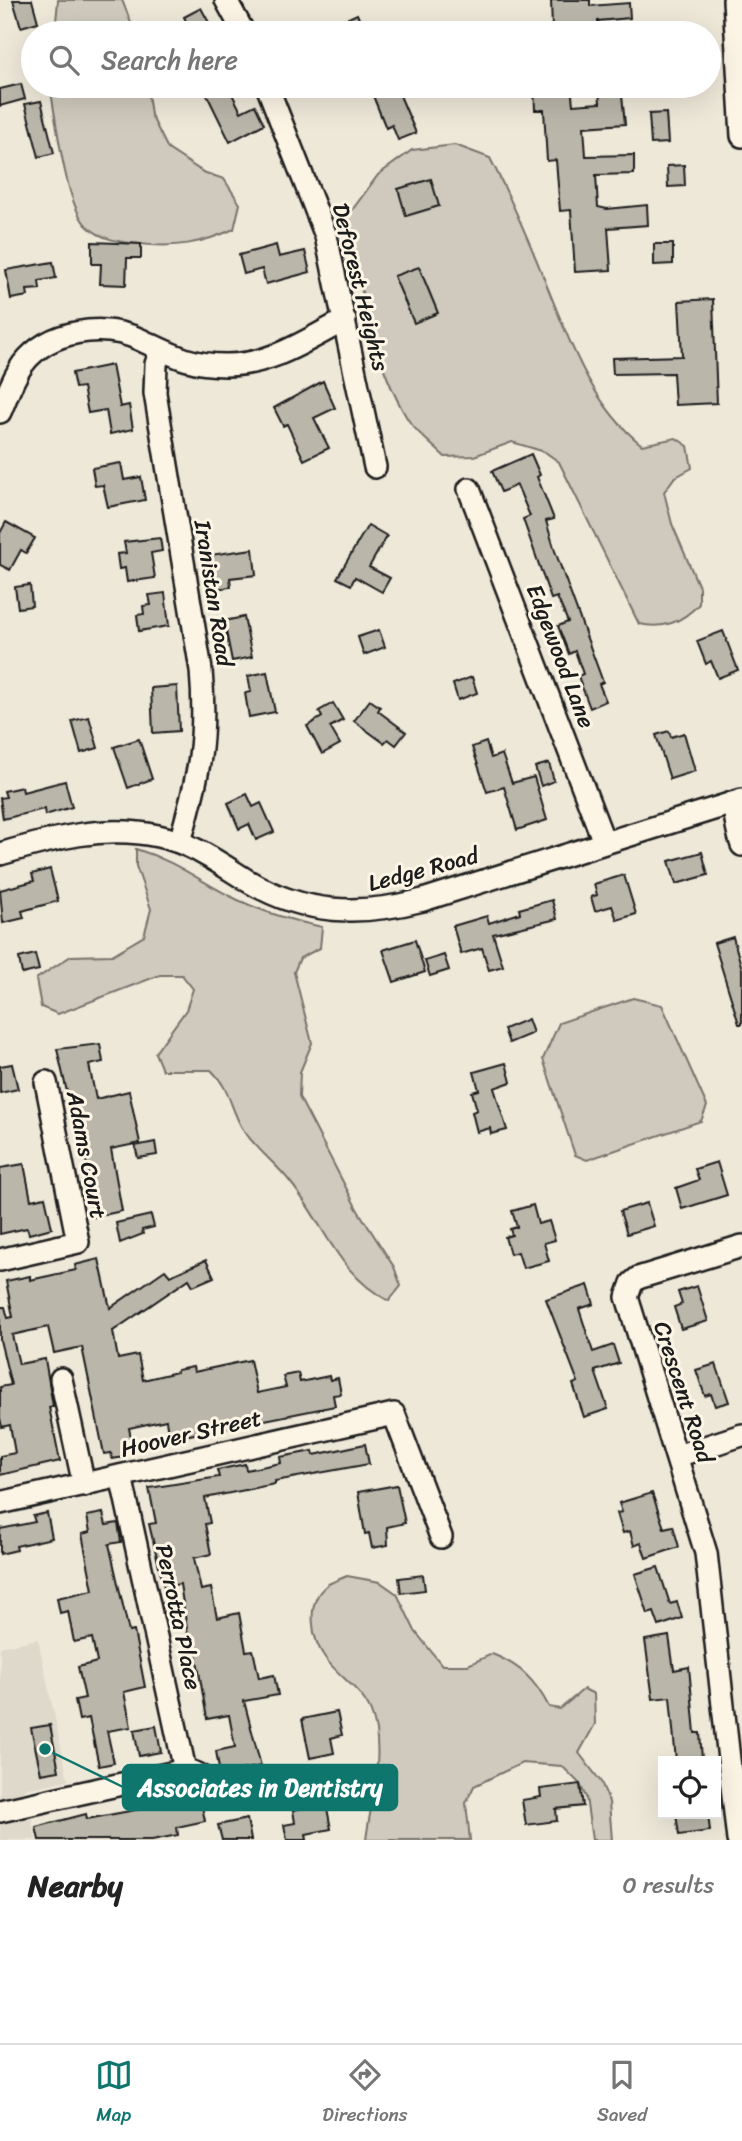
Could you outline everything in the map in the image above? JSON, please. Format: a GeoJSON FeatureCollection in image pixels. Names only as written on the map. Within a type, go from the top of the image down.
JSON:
{"type":"FeatureCollection","features":[{"type":"Feature","properties":{"kind":"street"},"geometry":{"type":"LineString","coordinates":[[226,0],[237,21]]}},
{"type":"Feature","properties":{"kind":"street"},"geometry":{"type":"LineString","coordinates":[[734,0],[742,136]]}},
{"type":"Feature","properties":{"kind":"street","name":"Deforest Heights"},"geometry":{"type":"LineString","coordinates":[[272,98],[326,236],[375,467]]}},
{"type":"Feature","properties":{"kind":"street"},"geometry":{"type":"LineString","coordinates":[[0,412],[24,363],[52,341],[87,331],[106,331],[141,340],[160,352],[195,363],[247,363],[279,355],[345,320]]}},
{"type":"Feature","properties":{"kind":"street","name":"Iranistan Road"},"geometry":{"type":"LineString","coordinates":[[160,352],[154,378],[155,393],[201,670],[204,715],[199,778],[180,842]]}},
{"type":"Feature","properties":{"kind":"street","name":"Edgewood Lane"},"geometry":{"type":"LineString","coordinates":[[470,489],[604,842]]}},
{"type":"Feature","properties":{"kind":"street"},"geometry":{"type":"LineString","coordinates":[[738,810],[734,824],[742,845]]}},
{"type":"Feature","properties":{"kind":"street","name":"Ledge Road"},"geometry":{"type":"LineString","coordinates":[[0,854],[67,835],[104,831],[144,833],[180,842],[289,901],[323,910],[357,912],[423,900],[604,842],[738,810]]}},
{"type":"Feature","properties":{"kind":"street","name":"Adams Court"},"geometry":{"type":"LineString","coordinates":[[0,1260],[78,1242],[46,1083]]}},
{"type":"Feature","properties":{"kind":"street","name":"Crescent Road"},"geometry":{"type":"LineString","coordinates":[[738,1840],[732,1699],[706,1553],[629,1304],[629,1290],[638,1278],[742,1246]]}},
{"type":"Feature","properties":{"kind":"street"},"geometry":{"type":"LineString","coordinates":[[61,1379],[84,1485]]}},
{"type":"Feature","properties":{"kind":"street","name":"Hoover Street"},"geometry":{"type":"LineString","coordinates":[[0,1503],[394,1413],[441,1537]]}},
{"type":"Feature","properties":{"kind":"street"},"geometry":{"type":"LineString","coordinates":[[677,1456],[742,1435]]}},
{"type":"Feature","properties":{"kind":"street","name":"Perrotta Place"},"geometry":{"type":"LineString","coordinates":[[121,1476],[185,1770]]}},
{"type":"Feature","properties":{"kind":"street"},"geometry":{"type":"LineString","coordinates":[[0,1811],[185,1770],[203,1775],[217,1790],[236,1796],[297,1781]]}},
{"type":"Feature","properties":{"kind":"shaded area"},"geometry":{"type":"Polygon","coordinates":[[[58,0],[122,0],[130,21],[56,21],[58,0]]]}},
{"type":"Feature","properties":{"kind":"shaded area"},"geometry":{"type":"Polygon","coordinates":[[[52,98],[149,98],[151,115],[168,149],[203,172],[224,179],[240,204],[234,229],[188,244],[140,244],[104,237],[86,225],[79,214],[62,159],[52,98]]]}},
{"type":"Feature","properties":{"kind":"shaded area"},"geometry":{"type":"Polygon","coordinates":[[[455,145],[490,158],[524,231],[571,345],[608,410],[642,445],[676,438],[688,446],[692,468],[674,478],[664,492],[672,524],[699,587],[699,604],[679,620],[656,626],[639,624],[559,462],[545,452],[512,442],[474,456],[445,457],[411,423],[395,395],[376,346],[347,217],[378,175],[412,150],[455,145]]]}},
{"type":"Feature","properties":{"kind":"shaded area"},"geometry":{"type":"Polygon","coordinates":[[[136,849],[177,866],[248,905],[322,927],[320,948],[300,958],[294,972],[312,1043],[300,1072],[299,1097],[357,1209],[394,1267],[401,1286],[389,1301],[357,1278],[291,1183],[245,1133],[217,1076],[211,1070],[162,1070],[155,1053],[186,1010],[193,989],[182,975],[160,975],[58,1014],[41,1007],[36,979],[71,956],[112,955],[144,936],[151,909],[136,866],[136,849]]]}},
{"type":"Feature","properties":{"kind":"shaded area"},"geometry":{"type":"Polygon","coordinates":[[[633,998],[662,1005],[707,1106],[701,1121],[587,1160],[575,1155],[543,1059],[559,1023],[633,998]]]}},
{"type":"Feature","properties":{"kind":"shaded area"},"geometry":{"type":"Polygon","coordinates":[[[347,1576],[380,1582],[397,1594],[415,1631],[442,1665],[468,1665],[492,1654],[526,1674],[549,1707],[560,1709],[584,1689],[594,1694],[595,1724],[579,1753],[601,1782],[609,1802],[612,1840],[592,1840],[586,1797],[580,1784],[562,1766],[522,1763],[474,1786],[466,1803],[470,1840],[366,1840],[376,1775],[375,1727],[371,1712],[362,1696],[321,1651],[313,1621],[315,1601],[320,1592],[327,1585],[347,1576]]]}},
{"type":"Feature","properties":{"kind":"shaded area"},"geometry":{"type":"Polygon","coordinates":[[[38,1639],[68,1780],[25,1789],[36,1840],[0,1840],[0,1647],[38,1639]]]}},
{"type":"Feature","properties":{"kind":"building"},"geometry":{"type":"Polygon","coordinates":[[[13,0],[32,0],[38,21],[21,21],[21,27],[13,0]]]}},
{"type":"Feature","properties":{"kind":"building"},"geometry":{"type":"Polygon","coordinates":[[[551,0],[590,0],[590,6],[629,3],[630,18],[552,21],[551,0]]]}},
{"type":"Feature","properties":{"kind":"building"},"geometry":{"type":"Polygon","coordinates":[[[201,8],[208,21],[186,21],[184,17],[201,8]]]}},
{"type":"Feature","properties":{"kind":"building"},"geometry":{"type":"Polygon","coordinates":[[[357,14],[360,21],[342,21],[357,14]]]}},
{"type":"Feature","properties":{"kind":"building"},"geometry":{"type":"Polygon","coordinates":[[[21,84],[21,98],[25,99],[0,106],[0,89],[21,84]]]}},
{"type":"Feature","properties":{"kind":"building"},"geometry":{"type":"Polygon","coordinates":[[[208,98],[234,98],[241,112],[255,105],[264,124],[230,142],[208,98]]]}},
{"type":"Feature","properties":{"kind":"building"},"geometry":{"type":"Polygon","coordinates":[[[374,98],[401,98],[416,133],[398,140],[392,125],[386,128],[374,98]]]}},
{"type":"Feature","properties":{"kind":"building"},"geometry":{"type":"Polygon","coordinates":[[[534,98],[572,98],[573,105],[600,103],[600,98],[622,98],[625,124],[584,127],[586,156],[634,155],[634,174],[596,175],[598,207],[607,209],[647,205],[648,225],[608,228],[611,270],[575,272],[571,210],[560,211],[556,160],[547,161],[544,110],[535,110],[534,98]]]}},
{"type":"Feature","properties":{"kind":"building"},"geometry":{"type":"Polygon","coordinates":[[[41,101],[54,153],[39,157],[25,104],[41,101]]]}},
{"type":"Feature","properties":{"kind":"building"},"geometry":{"type":"Polygon","coordinates":[[[666,113],[668,143],[651,144],[649,114],[666,113]]]}},
{"type":"Feature","properties":{"kind":"building"},"geometry":{"type":"Polygon","coordinates":[[[684,165],[685,186],[668,187],[667,166],[684,165]]]}},
{"type":"Feature","properties":{"kind":"building"},"geometry":{"type":"Polygon","coordinates":[[[431,179],[439,206],[406,216],[398,189],[431,179]]]}},
{"type":"Feature","properties":{"kind":"building"},"geometry":{"type":"Polygon","coordinates":[[[92,242],[141,244],[141,258],[127,258],[126,285],[100,284],[101,264],[92,264],[92,242]]]}},
{"type":"Feature","properties":{"kind":"building"},"geometry":{"type":"Polygon","coordinates":[[[654,244],[673,244],[673,264],[654,265],[654,244]]]}},
{"type":"Feature","properties":{"kind":"building"},"geometry":{"type":"Polygon","coordinates":[[[276,245],[279,257],[305,251],[310,272],[266,284],[262,269],[244,274],[239,255],[276,245]]]}},
{"type":"Feature","properties":{"kind":"building"},"geometry":{"type":"Polygon","coordinates":[[[53,262],[56,278],[39,281],[40,289],[27,290],[28,296],[11,299],[6,270],[53,262]]]}},
{"type":"Feature","properties":{"kind":"building"},"geometry":{"type":"Polygon","coordinates":[[[419,267],[438,313],[414,323],[394,276],[419,267]]]}},
{"type":"Feature","properties":{"kind":"building"},"geometry":{"type":"Polygon","coordinates":[[[713,299],[717,403],[675,405],[673,373],[613,374],[612,358],[682,356],[679,301],[713,299]]]}},
{"type":"Feature","properties":{"kind":"building"},"geometry":{"type":"Polygon","coordinates":[[[112,365],[120,407],[129,405],[133,429],[110,434],[106,410],[88,413],[83,387],[75,388],[72,373],[112,365]]]}},
{"type":"Feature","properties":{"kind":"building"},"geometry":{"type":"Polygon","coordinates":[[[323,381],[335,408],[314,418],[329,448],[304,460],[287,424],[283,426],[274,408],[323,381]]]}},
{"type":"Feature","properties":{"kind":"building"},"geometry":{"type":"Polygon","coordinates":[[[531,454],[554,519],[546,521],[555,551],[603,682],[599,684],[606,701],[590,708],[578,676],[583,674],[575,651],[569,654],[558,626],[568,622],[557,597],[551,599],[523,519],[530,516],[517,485],[501,492],[492,471],[531,454]]]}},
{"type":"Feature","properties":{"kind":"building"},"geometry":{"type":"Polygon","coordinates":[[[121,463],[124,480],[141,477],[145,500],[108,507],[103,485],[95,486],[92,468],[121,463]]]}},
{"type":"Feature","properties":{"kind":"building"},"geometry":{"type":"Polygon","coordinates":[[[6,522],[35,538],[26,553],[21,550],[10,570],[0,565],[0,533],[6,522]]]}},
{"type":"Feature","properties":{"kind":"building"},"geometry":{"type":"Polygon","coordinates":[[[368,525],[387,536],[369,567],[390,578],[382,592],[355,577],[351,585],[337,578],[368,525]]]}},
{"type":"Feature","properties":{"kind":"building"},"geometry":{"type":"Polygon","coordinates":[[[160,538],[162,551],[151,553],[155,578],[127,582],[125,568],[119,569],[117,554],[126,553],[124,542],[160,538]]]}},
{"type":"Feature","properties":{"kind":"building"},"geometry":{"type":"Polygon","coordinates":[[[253,549],[256,575],[230,578],[231,587],[215,589],[210,555],[253,549]]]}},
{"type":"Feature","properties":{"kind":"building"},"geometry":{"type":"Polygon","coordinates":[[[30,585],[32,606],[18,608],[15,587],[30,585]]]}},
{"type":"Feature","properties":{"kind":"building"},"geometry":{"type":"Polygon","coordinates":[[[165,593],[169,626],[139,631],[137,615],[144,614],[143,606],[151,605],[149,595],[165,593]]]}},
{"type":"Feature","properties":{"kind":"building"},"geometry":{"type":"Polygon","coordinates":[[[244,617],[252,657],[232,661],[224,621],[244,617]]]}},
{"type":"Feature","properties":{"kind":"building"},"geometry":{"type":"Polygon","coordinates":[[[379,630],[385,647],[364,655],[358,637],[379,630]]]}},
{"type":"Feature","properties":{"kind":"building"},"geometry":{"type":"Polygon","coordinates":[[[723,631],[738,670],[718,678],[711,661],[706,664],[697,641],[723,631]]]}},
{"type":"Feature","properties":{"kind":"building"},"geometry":{"type":"Polygon","coordinates":[[[267,672],[275,712],[249,717],[245,693],[251,692],[248,676],[267,672]]]}},
{"type":"Feature","properties":{"kind":"building"},"geometry":{"type":"Polygon","coordinates":[[[472,677],[477,693],[458,700],[453,684],[472,677]]]}},
{"type":"Feature","properties":{"kind":"building"},"geometry":{"type":"Polygon","coordinates":[[[177,686],[179,731],[153,733],[151,688],[177,686]]]}},
{"type":"Feature","properties":{"kind":"building"},"geometry":{"type":"Polygon","coordinates":[[[370,700],[380,707],[378,711],[406,732],[396,745],[388,739],[384,743],[354,721],[370,700]]]}},
{"type":"Feature","properties":{"kind":"building"},"geometry":{"type":"Polygon","coordinates":[[[333,703],[343,720],[330,727],[340,744],[322,754],[307,726],[322,717],[319,711],[333,703]]]}},
{"type":"Feature","properties":{"kind":"building"},"geometry":{"type":"Polygon","coordinates":[[[89,717],[98,748],[81,753],[72,721],[89,717]]]}},
{"type":"Feature","properties":{"kind":"building"},"geometry":{"type":"Polygon","coordinates":[[[669,731],[671,737],[684,733],[695,771],[670,779],[656,735],[669,731]]]}},
{"type":"Feature","properties":{"kind":"building"},"geometry":{"type":"Polygon","coordinates":[[[139,739],[152,779],[128,788],[114,747],[139,739]]]}},
{"type":"Feature","properties":{"kind":"building"},"geometry":{"type":"Polygon","coordinates":[[[486,742],[491,758],[502,754],[512,783],[534,777],[547,820],[517,830],[504,787],[487,792],[472,747],[486,742]]]}},
{"type":"Feature","properties":{"kind":"building"},"geometry":{"type":"Polygon","coordinates":[[[549,763],[554,781],[541,786],[535,767],[549,763]]]}},
{"type":"Feature","properties":{"kind":"building"},"geometry":{"type":"Polygon","coordinates":[[[65,781],[72,807],[45,815],[44,809],[3,819],[0,798],[6,797],[4,791],[22,787],[23,792],[65,781]]]}},
{"type":"Feature","properties":{"kind":"building"},"geometry":{"type":"Polygon","coordinates":[[[247,794],[253,807],[261,803],[274,832],[256,840],[249,824],[239,829],[228,803],[247,794]]]}},
{"type":"Feature","properties":{"kind":"building"},"geometry":{"type":"Polygon","coordinates":[[[702,852],[708,875],[676,884],[669,861],[702,852]]]}},
{"type":"Feature","properties":{"kind":"building"},"geometry":{"type":"Polygon","coordinates":[[[50,869],[58,901],[22,911],[24,918],[3,923],[0,890],[34,881],[32,874],[50,869]]]}},
{"type":"Feature","properties":{"kind":"building"},"geometry":{"type":"Polygon","coordinates":[[[624,875],[636,914],[617,920],[612,906],[595,911],[591,897],[597,895],[594,884],[624,875]]]}},
{"type":"Feature","properties":{"kind":"building"},"geometry":{"type":"Polygon","coordinates":[[[552,900],[557,919],[493,934],[503,966],[489,970],[482,948],[461,954],[453,926],[487,916],[489,923],[520,913],[519,909],[552,900]]]}},
{"type":"Feature","properties":{"kind":"building"},"geometry":{"type":"Polygon","coordinates":[[[733,937],[742,969],[742,1024],[739,1024],[714,943],[733,937]]]}},
{"type":"Feature","properties":{"kind":"building"},"geometry":{"type":"Polygon","coordinates":[[[415,940],[425,972],[394,982],[383,950],[415,940]]]}},
{"type":"Feature","properties":{"kind":"building"},"geometry":{"type":"Polygon","coordinates":[[[35,954],[39,970],[22,974],[19,958],[35,954]]]}},
{"type":"Feature","properties":{"kind":"building"},"geometry":{"type":"Polygon","coordinates":[[[444,955],[449,970],[430,976],[425,961],[444,955]]]}},
{"type":"Feature","properties":{"kind":"building"},"geometry":{"type":"Polygon","coordinates":[[[528,1019],[533,1033],[509,1043],[504,1029],[528,1019]]]}},
{"type":"Feature","properties":{"kind":"building"},"geometry":{"type":"Polygon","coordinates":[[[100,1044],[103,1062],[89,1065],[96,1099],[129,1091],[140,1143],[111,1149],[122,1211],[94,1217],[89,1194],[93,1193],[85,1155],[80,1156],[73,1104],[70,1105],[57,1049],[100,1044]]]}},
{"type":"Feature","properties":{"kind":"building"},"geometry":{"type":"Polygon","coordinates":[[[506,1063],[511,1082],[494,1088],[507,1130],[491,1134],[490,1128],[477,1132],[472,1112],[477,1110],[472,1092],[479,1090],[474,1072],[506,1063]]]}},
{"type":"Feature","properties":{"kind":"building"},"geometry":{"type":"Polygon","coordinates":[[[12,1064],[18,1089],[0,1093],[0,1066],[12,1064]]]}},
{"type":"Feature","properties":{"kind":"building"},"geometry":{"type":"Polygon","coordinates":[[[155,1142],[157,1155],[138,1158],[135,1146],[155,1142]]]}},
{"type":"Feature","properties":{"kind":"building"},"geometry":{"type":"Polygon","coordinates":[[[717,1162],[727,1195],[682,1209],[676,1188],[699,1180],[695,1169],[717,1162]]]}},
{"type":"Feature","properties":{"kind":"building"},"geometry":{"type":"Polygon","coordinates":[[[24,1164],[31,1200],[45,1197],[52,1228],[29,1234],[27,1228],[0,1234],[0,1168],[24,1164]]]}},
{"type":"Feature","properties":{"kind":"building"},"geometry":{"type":"Polygon","coordinates":[[[647,1203],[654,1226],[627,1234],[620,1211],[647,1203]]]}},
{"type":"Feature","properties":{"kind":"building"},"geometry":{"type":"Polygon","coordinates":[[[533,1205],[538,1224],[549,1221],[555,1240],[544,1243],[549,1261],[523,1268],[518,1252],[510,1254],[505,1237],[512,1235],[510,1229],[517,1227],[512,1211],[533,1205]]]}},
{"type":"Feature","properties":{"kind":"building"},"geometry":{"type":"Polygon","coordinates":[[[151,1215],[154,1227],[142,1230],[143,1234],[120,1243],[116,1223],[151,1215]]]}},
{"type":"Feature","properties":{"kind":"building"},"geometry":{"type":"Polygon","coordinates":[[[99,1259],[110,1308],[165,1270],[170,1276],[206,1260],[214,1277],[193,1286],[189,1279],[113,1331],[118,1359],[138,1355],[143,1380],[193,1367],[194,1372],[250,1360],[257,1393],[286,1387],[283,1376],[298,1373],[300,1382],[329,1376],[330,1380],[338,1378],[341,1394],[333,1395],[335,1406],[169,1439],[166,1420],[129,1428],[133,1449],[123,1451],[124,1457],[112,1459],[111,1453],[104,1454],[82,1347],[54,1353],[48,1327],[12,1335],[19,1364],[45,1359],[53,1406],[49,1407],[60,1461],[0,1475],[0,1456],[15,1453],[10,1425],[2,1427],[0,1418],[0,1387],[11,1385],[0,1340],[0,1307],[5,1307],[8,1318],[13,1317],[6,1281],[30,1276],[30,1280],[76,1270],[75,1265],[99,1259]]]}},
{"type":"Feature","properties":{"kind":"building"},"geometry":{"type":"Polygon","coordinates":[[[588,1285],[594,1304],[579,1309],[593,1352],[613,1345],[619,1363],[595,1371],[608,1409],[584,1417],[573,1384],[578,1382],[546,1299],[588,1285]]]}},
{"type":"Feature","properties":{"kind":"building"},"geometry":{"type":"Polygon","coordinates":[[[697,1286],[708,1321],[681,1329],[674,1307],[682,1304],[678,1292],[697,1286]]]}},
{"type":"Feature","properties":{"kind":"building"},"geometry":{"type":"Polygon","coordinates":[[[716,1364],[729,1402],[715,1406],[711,1394],[705,1396],[696,1370],[716,1364]]]}},
{"type":"Feature","properties":{"kind":"building"},"geometry":{"type":"Polygon","coordinates":[[[365,1444],[369,1464],[275,1481],[275,1484],[205,1498],[210,1523],[205,1524],[211,1554],[194,1558],[201,1590],[211,1588],[217,1618],[239,1613],[246,1651],[253,1650],[259,1678],[274,1675],[278,1695],[244,1701],[261,1766],[220,1774],[216,1751],[235,1747],[229,1715],[207,1719],[196,1654],[191,1655],[180,1584],[164,1587],[149,1524],[156,1523],[149,1488],[219,1477],[217,1470],[245,1464],[246,1470],[281,1463],[280,1457],[313,1451],[314,1455],[365,1444]]]}},
{"type":"Feature","properties":{"kind":"building"},"geometry":{"type":"Polygon","coordinates":[[[397,1485],[405,1523],[387,1527],[388,1545],[372,1548],[369,1533],[365,1534],[358,1492],[397,1485]]]}},
{"type":"Feature","properties":{"kind":"building"},"geometry":{"type":"Polygon","coordinates":[[[652,1493],[664,1528],[673,1526],[679,1547],[646,1558],[641,1543],[634,1546],[630,1531],[623,1533],[617,1513],[622,1512],[619,1503],[652,1493]]]}},
{"type":"Feature","properties":{"kind":"building"},"geometry":{"type":"Polygon","coordinates":[[[47,1513],[52,1538],[16,1546],[17,1550],[0,1554],[0,1529],[35,1522],[33,1516],[47,1513]]]}},
{"type":"Feature","properties":{"kind":"building"},"geometry":{"type":"Polygon","coordinates":[[[103,1513],[106,1525],[118,1523],[121,1542],[109,1544],[129,1632],[134,1631],[145,1687],[124,1692],[131,1727],[107,1731],[114,1763],[99,1766],[89,1718],[79,1720],[75,1700],[85,1698],[78,1667],[97,1662],[92,1638],[74,1642],[68,1611],[60,1613],[57,1598],[93,1590],[82,1534],[90,1532],[87,1516],[103,1513]]]}},
{"type":"Feature","properties":{"kind":"building"},"geometry":{"type":"Polygon","coordinates":[[[658,1567],[670,1604],[677,1602],[682,1618],[659,1626],[654,1612],[648,1614],[635,1574],[658,1567]]]}},
{"type":"Feature","properties":{"kind":"building"},"geometry":{"type":"Polygon","coordinates":[[[423,1575],[425,1590],[401,1593],[399,1578],[423,1575]]]}},
{"type":"Feature","properties":{"kind":"building"},"geometry":{"type":"Polygon","coordinates":[[[669,1636],[674,1670],[689,1667],[695,1733],[700,1733],[702,1756],[676,1756],[670,1697],[653,1699],[645,1640],[669,1636]]]}},
{"type":"Feature","properties":{"kind":"building"},"geometry":{"type":"Polygon","coordinates":[[[337,1712],[342,1735],[331,1738],[334,1753],[310,1758],[302,1719],[337,1712]]]}},
{"type":"Feature","properties":{"kind":"building"},"geometry":{"type":"Polygon","coordinates":[[[50,1725],[59,1771],[41,1774],[31,1728],[50,1725]]]}},
{"type":"Feature","properties":{"kind":"building"},"geometry":{"type":"Polygon","coordinates":[[[156,1726],[161,1752],[139,1756],[134,1730],[156,1726]]]}},
{"type":"Feature","properties":{"kind":"building"},"geometry":{"type":"Polygon","coordinates":[[[580,1784],[583,1806],[556,1809],[557,1821],[526,1825],[522,1800],[541,1797],[540,1789],[580,1784]]]}},
{"type":"Feature","properties":{"kind":"building"},"geometry":{"type":"Polygon","coordinates":[[[199,1792],[205,1821],[177,1827],[178,1835],[152,1840],[39,1840],[36,1827],[86,1814],[87,1819],[146,1808],[145,1805],[199,1792]]]}},
{"type":"Feature","properties":{"kind":"building"},"geometry":{"type":"Polygon","coordinates":[[[326,1803],[331,1829],[306,1834],[307,1840],[287,1840],[284,1825],[295,1823],[293,1810],[326,1803]]]}},
{"type":"Feature","properties":{"kind":"building"},"geometry":{"type":"Polygon","coordinates":[[[247,1819],[251,1840],[222,1840],[218,1825],[247,1819]]]}},
{"type":"Feature","properties":{"kind":"building"},"geometry":{"type":"Polygon","coordinates":[[[677,1819],[709,1819],[710,1831],[679,1835],[677,1819]]]}},
{"type":"Feature","properties":{"kind":"place","name":"Associates in Dentistry"},"geometry":{"type":"Point","coordinates":[45,1749]}}]}
